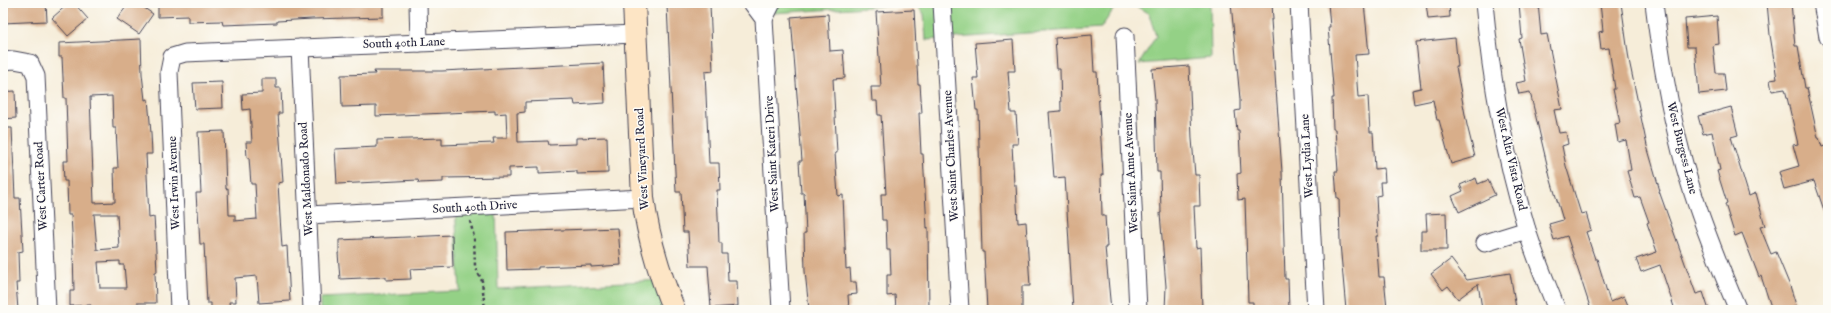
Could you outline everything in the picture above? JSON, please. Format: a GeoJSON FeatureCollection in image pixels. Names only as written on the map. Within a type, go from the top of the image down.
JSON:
{"type":"FeatureCollection","features":[{"type":"Feature","properties":{"kind":"street"},"geometry":{"type":"LineString","coordinates":[[418,3],[419,43]]}},
{"type":"Feature","properties":{"kind":"street","name":"West Vineyard Road"},"geometry":{"type":"LineString","coordinates":[[634,3],[643,198],[646,226],[661,280],[674,310]]}},
{"type":"Feature","properties":{"kind":"street"},"geometry":{"type":"LineString","coordinates":[[752,3],[764,19],[772,3]]}},
{"type":"Feature","properties":{"kind":"street","name":"West Saint Charles Avenue"},"geometry":{"type":"LineString","coordinates":[[942,3],[960,310]]}},
{"type":"Feature","properties":{"kind":"street","name":"West Lydia Lane"},"geometry":{"type":"LineString","coordinates":[[1299,3],[1316,310]]}},
{"type":"Feature","properties":{"kind":"street","name":"West Alta Vista Road"},"geometry":{"type":"LineString","coordinates":[[1484,3],[1488,46],[1509,156],[1527,230],[1557,310]]}},
{"type":"Feature","properties":{"kind":"street","name":"West Burgess Lane"},"geometry":{"type":"LineString","coordinates":[[1654,3],[1664,70],[1682,156],[1695,198],[1738,310]]}},
{"type":"Feature","properties":{"kind":"street"},"geometry":{"type":"LineString","coordinates":[[1822,3],[1828,37]]}},
{"type":"Feature","properties":{"kind":"street","name":"West Saint Kateri Drive"},"geometry":{"type":"LineString","coordinates":[[764,19],[780,310]]}},
{"type":"Feature","properties":{"kind":"street","name":"South 40th Lane"},"geometry":{"type":"LineString","coordinates":[[172,57],[185,53],[636,34]]}},
{"type":"Feature","properties":{"kind":"street","name":"West Saint Anne Avenue"},"geometry":{"type":"LineString","coordinates":[[1125,36],[1138,310]]}},
{"type":"Feature","properties":{"kind":"street","name":"West Maldonado Road"},"geometry":{"type":"LineString","coordinates":[[300,48],[312,310]]}},
{"type":"Feature","properties":{"kind":"street","name":"West Irwin Avenue"},"geometry":{"type":"LineString","coordinates":[[172,57],[169,72],[179,310]]}},
{"type":"Feature","properties":{"kind":"street","name":"West Carter Road"},"geometry":{"type":"LineString","coordinates":[[3,60],[14,60],[30,63],[36,76],[47,310]]}},
{"type":"Feature","properties":{"kind":"street","name":"South 40th Drive"},"geometry":{"type":"LineString","coordinates":[[308,215],[643,198]]}},
{"type":"Feature","properties":{"kind":"street"},"geometry":{"type":"LineString","coordinates":[[1485,243],[1527,230]]}},
{"type":"Feature","properties":{"kind":"path"},"geometry":{"type":"LineString","coordinates":[[470,207],[470,219],[474,236],[475,266],[482,280],[485,310]]}},
{"type":"Feature","properties":{"kind":"green space"},"geometry":{"type":"Polygon","coordinates":[[[777,3],[1210,3],[1211,58],[1139,64],[1156,36],[1149,14],[1136,6],[1115,7],[1101,28],[926,40],[924,14],[916,4],[773,13],[777,3]]]}},
{"type":"Feature","properties":{"kind":"green space"},"geometry":{"type":"Polygon","coordinates":[[[496,206],[498,289],[661,280],[674,310],[320,310],[320,298],[460,291],[455,207],[496,206]]]}},
{"type":"Feature","properties":{"kind":"building"},"geometry":{"type":"Polygon","coordinates":[[[3,3],[46,3],[47,21],[3,23],[3,3]]]}},
{"type":"Feature","properties":{"kind":"building"},"geometry":{"type":"Polygon","coordinates":[[[69,3],[74,3],[88,19],[68,36],[52,18],[69,3]]]}},
{"type":"Feature","properties":{"kind":"building"},"geometry":{"type":"Polygon","coordinates":[[[129,3],[137,3],[153,14],[139,34],[117,19],[129,3]]]}},
{"type":"Feature","properties":{"kind":"building"},"geometry":{"type":"Polygon","coordinates":[[[158,3],[383,3],[383,17],[312,19],[277,21],[277,23],[223,25],[222,21],[188,22],[188,16],[158,17],[158,3]]]}},
{"type":"Feature","properties":{"kind":"building"},"geometry":{"type":"Polygon","coordinates":[[[1231,3],[1272,3],[1273,20],[1271,20],[1282,172],[1285,279],[1288,279],[1289,310],[1253,310],[1253,302],[1248,302],[1245,199],[1238,200],[1237,174],[1241,173],[1239,131],[1237,131],[1235,111],[1240,110],[1240,99],[1231,3]]]}},
{"type":"Feature","properties":{"kind":"building"},"geometry":{"type":"Polygon","coordinates":[[[1328,3],[1364,3],[1369,54],[1355,55],[1358,97],[1368,96],[1370,132],[1373,132],[1375,169],[1384,168],[1385,182],[1380,182],[1381,195],[1376,196],[1378,236],[1376,236],[1379,277],[1384,277],[1387,308],[1346,310],[1340,243],[1339,198],[1337,198],[1335,171],[1338,171],[1335,129],[1333,129],[1332,98],[1334,98],[1328,27],[1330,27],[1328,3]]]}},
{"type":"Feature","properties":{"kind":"building"},"geometry":{"type":"Polygon","coordinates":[[[1426,3],[1449,3],[1450,17],[1428,19],[1426,3]]]}},
{"type":"Feature","properties":{"kind":"building"},"geometry":{"type":"Polygon","coordinates":[[[1519,3],[1538,3],[1541,35],[1547,34],[1562,109],[1554,110],[1559,133],[1566,132],[1568,144],[1562,146],[1566,166],[1581,214],[1586,213],[1591,230],[1586,232],[1595,259],[1597,259],[1610,302],[1624,296],[1630,310],[1591,310],[1567,236],[1554,240],[1549,224],[1563,220],[1550,177],[1530,92],[1519,94],[1516,83],[1526,81],[1519,39],[1522,38],[1519,3]]]}},
{"type":"Feature","properties":{"kind":"building"},"geometry":{"type":"Polygon","coordinates":[[[1600,3],[1621,3],[1629,60],[1647,146],[1659,191],[1696,294],[1703,292],[1709,310],[1675,310],[1660,265],[1641,272],[1636,259],[1657,252],[1647,223],[1649,222],[1640,197],[1635,198],[1627,171],[1631,170],[1626,140],[1618,142],[1615,124],[1620,123],[1613,89],[1615,89],[1609,48],[1601,49],[1599,32],[1603,31],[1600,3]]]}},
{"type":"Feature","properties":{"kind":"building"},"geometry":{"type":"Polygon","coordinates":[[[1767,3],[1791,3],[1795,46],[1798,46],[1805,88],[1807,88],[1818,138],[1822,147],[1828,145],[1828,216],[1826,216],[1814,181],[1784,189],[1779,172],[1799,166],[1793,145],[1798,144],[1785,89],[1772,91],[1770,80],[1777,79],[1770,35],[1767,3]]]}},
{"type":"Feature","properties":{"kind":"building"},"geometry":{"type":"Polygon","coordinates":[[[710,5],[713,71],[705,72],[709,163],[719,163],[720,190],[717,190],[719,243],[722,243],[722,254],[727,254],[728,281],[737,281],[738,306],[711,308],[708,266],[690,266],[688,232],[683,232],[681,192],[676,192],[667,6],[710,5]]]}},
{"type":"Feature","properties":{"kind":"building"},"geometry":{"type":"Polygon","coordinates":[[[914,10],[918,84],[920,84],[922,113],[919,113],[921,154],[923,154],[927,228],[928,227],[929,310],[896,310],[895,295],[887,296],[887,275],[891,275],[890,250],[887,250],[886,220],[882,220],[881,194],[886,194],[881,115],[878,115],[877,101],[872,101],[871,87],[881,87],[876,12],[914,10]]]}},
{"type":"Feature","properties":{"kind":"building"},"geometry":{"type":"Polygon","coordinates":[[[828,14],[830,51],[843,50],[845,78],[833,79],[837,153],[835,153],[838,196],[843,195],[846,269],[850,268],[851,282],[856,282],[857,294],[848,295],[849,310],[809,310],[805,271],[804,233],[806,233],[804,193],[801,193],[799,161],[802,161],[791,17],[828,14]]]}},
{"type":"Feature","properties":{"kind":"building"},"geometry":{"type":"Polygon","coordinates":[[[1717,16],[1719,44],[1713,45],[1716,73],[1724,73],[1726,91],[1699,94],[1695,47],[1687,47],[1685,19],[1717,16]]]}},
{"type":"Feature","properties":{"kind":"building"},"geometry":{"type":"Polygon","coordinates":[[[1092,35],[1094,72],[1097,72],[1103,175],[1101,175],[1102,216],[1105,216],[1107,247],[1105,247],[1111,310],[1073,310],[1065,177],[1054,178],[1049,112],[1061,111],[1060,69],[1057,69],[1055,38],[1092,35]]]}},
{"type":"Feature","properties":{"kind":"building"},"geometry":{"type":"Polygon","coordinates":[[[1455,38],[1458,67],[1456,67],[1467,125],[1475,157],[1451,164],[1439,120],[1437,120],[1433,100],[1414,104],[1412,90],[1421,88],[1416,42],[1455,38]]]}},
{"type":"Feature","properties":{"kind":"building"},"geometry":{"type":"Polygon","coordinates":[[[141,39],[142,74],[145,100],[148,99],[152,154],[146,154],[149,218],[154,217],[157,272],[155,272],[156,303],[137,303],[137,310],[91,310],[91,305],[70,306],[70,291],[74,291],[73,251],[71,215],[68,215],[67,181],[64,181],[63,161],[68,161],[66,98],[64,98],[62,57],[59,57],[59,43],[141,39]],[[112,96],[90,97],[94,203],[115,202],[114,168],[118,168],[116,128],[113,128],[112,96]],[[94,214],[97,250],[119,248],[117,214],[94,214]],[[120,261],[98,262],[100,288],[126,288],[124,265],[120,265],[120,261]]]}},
{"type":"Feature","properties":{"kind":"building"},"geometry":{"type":"Polygon","coordinates":[[[1013,40],[1015,71],[1008,71],[1011,113],[1016,113],[1018,144],[1012,144],[1014,185],[1016,185],[1018,223],[1026,222],[1030,286],[1022,286],[1022,310],[987,310],[984,252],[982,252],[978,110],[976,110],[973,78],[978,78],[975,43],[1013,40]]]}},
{"type":"Feature","properties":{"kind":"building"},"geometry":{"type":"Polygon","coordinates":[[[603,63],[605,103],[575,105],[574,100],[525,102],[525,112],[517,113],[518,142],[548,141],[549,145],[576,144],[576,138],[607,137],[608,173],[577,174],[577,171],[539,173],[539,167],[509,168],[509,177],[443,178],[443,182],[419,183],[418,180],[337,184],[335,149],[377,147],[377,140],[442,138],[442,145],[494,143],[493,138],[507,138],[506,113],[495,114],[495,111],[376,116],[376,106],[342,107],[341,75],[375,74],[374,71],[442,71],[603,63]]]}},
{"type":"Feature","properties":{"kind":"building"},"geometry":{"type":"Polygon","coordinates":[[[1189,66],[1195,175],[1199,175],[1200,206],[1194,206],[1196,248],[1200,247],[1202,310],[1165,310],[1166,286],[1160,213],[1160,172],[1157,172],[1155,100],[1152,69],[1189,66]]]}},
{"type":"Feature","properties":{"kind":"building"},"geometry":{"type":"Polygon","coordinates":[[[262,79],[276,79],[276,88],[281,88],[282,113],[278,113],[283,182],[278,183],[282,247],[287,246],[290,301],[259,303],[257,276],[235,278],[236,302],[229,302],[230,310],[211,310],[211,303],[207,303],[204,244],[200,244],[197,210],[196,193],[201,193],[198,132],[224,131],[226,189],[228,188],[229,215],[235,215],[235,221],[257,219],[255,184],[251,184],[249,158],[247,158],[246,142],[252,142],[250,109],[243,110],[242,94],[262,93],[262,79]]]}},
{"type":"Feature","properties":{"kind":"building"},"geometry":{"type":"Polygon","coordinates":[[[222,82],[223,108],[195,109],[193,83],[222,82]]]}},
{"type":"Feature","properties":{"kind":"building"},"geometry":{"type":"Polygon","coordinates":[[[15,91],[16,118],[3,119],[3,92],[15,91]]]}},
{"type":"Feature","properties":{"kind":"building"},"geometry":{"type":"Polygon","coordinates":[[[1731,107],[1738,135],[1731,137],[1749,196],[1756,193],[1765,226],[1760,227],[1771,254],[1776,252],[1790,286],[1796,305],[1792,307],[1793,310],[1772,310],[1761,276],[1759,277],[1742,233],[1735,236],[1717,171],[1720,170],[1712,132],[1703,134],[1698,116],[1731,107]]]}},
{"type":"Feature","properties":{"kind":"building"},"geometry":{"type":"Polygon","coordinates":[[[3,128],[12,128],[15,198],[20,198],[23,251],[18,252],[19,283],[16,283],[18,310],[3,310],[3,128]]]}},
{"type":"Feature","properties":{"kind":"building"},"geometry":{"type":"Polygon","coordinates":[[[1476,178],[1478,184],[1488,180],[1495,195],[1459,212],[1452,196],[1463,191],[1460,185],[1476,178]]]}},
{"type":"Feature","properties":{"kind":"building"},"geometry":{"type":"Polygon","coordinates":[[[1446,213],[1447,250],[1421,250],[1421,231],[1427,231],[1426,214],[1446,213]]]}},
{"type":"Feature","properties":{"kind":"building"},"geometry":{"type":"Polygon","coordinates":[[[618,228],[621,265],[591,267],[591,265],[538,267],[538,269],[507,270],[506,232],[618,228]]]}},
{"type":"Feature","properties":{"kind":"building"},"geometry":{"type":"Polygon","coordinates":[[[452,235],[453,267],[410,269],[411,279],[386,280],[386,277],[340,279],[338,253],[339,240],[452,235]]]}},
{"type":"Feature","properties":{"kind":"building"},"geometry":{"type":"Polygon","coordinates":[[[1451,259],[1467,280],[1510,273],[1516,308],[1496,310],[1496,306],[1482,308],[1478,284],[1458,299],[1448,286],[1443,290],[1431,274],[1451,259]]]}}]}
